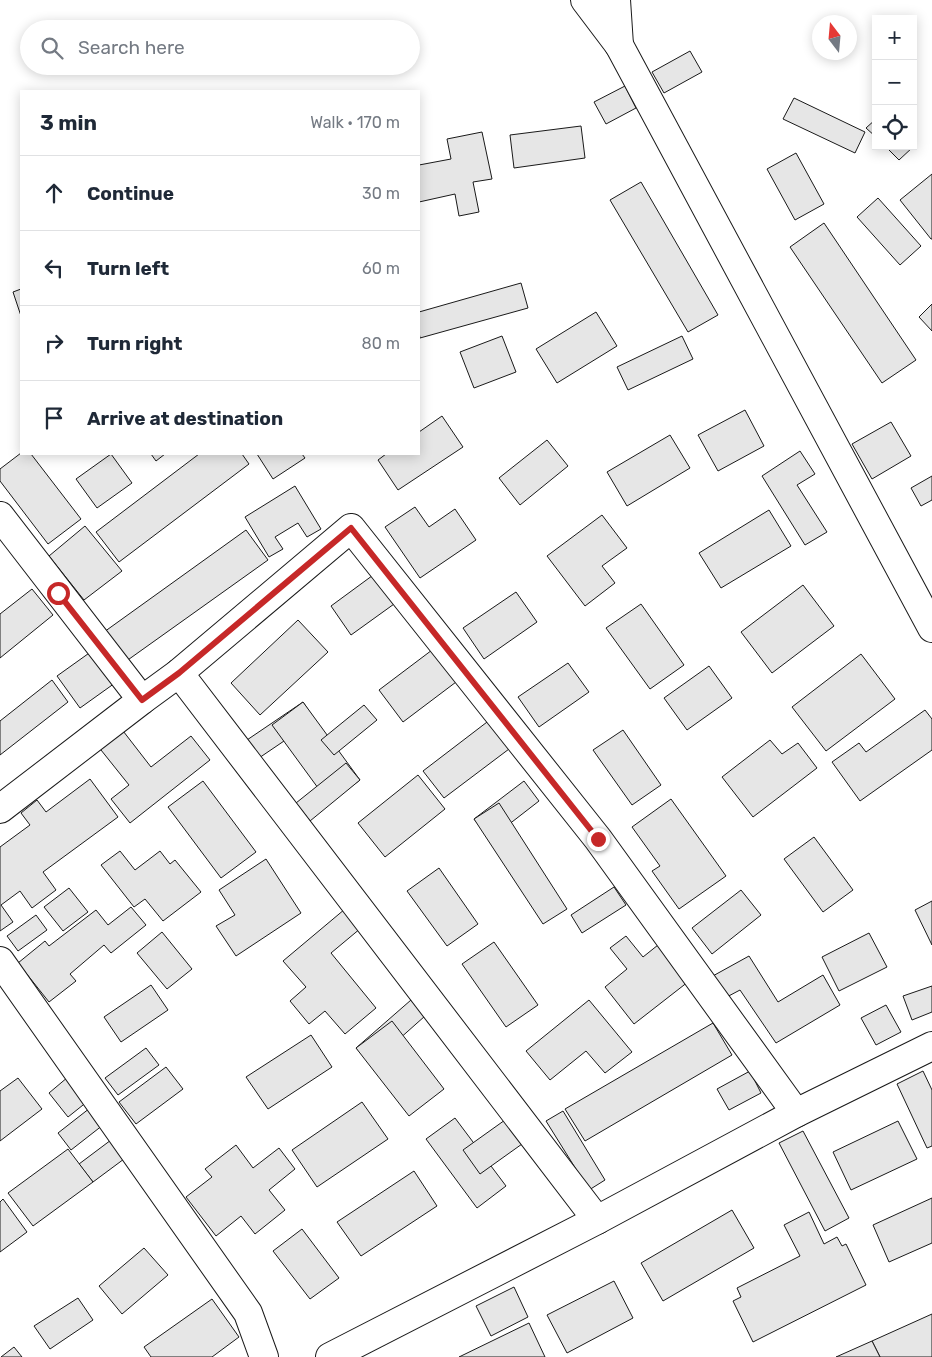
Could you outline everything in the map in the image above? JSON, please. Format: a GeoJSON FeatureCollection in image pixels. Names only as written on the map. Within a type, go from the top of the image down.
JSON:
{"type":"FeatureCollection","features":[{"type":"Feature","properties":{"kind":"street"},"geometry":{"type":"LineString","coordinates":[[585,0],[619,45],[932,628]]}},
{"type":"Feature","properties":{"kind":"street"},"geometry":{"type":"LineString","coordinates":[[616,0],[619,45]]}},
{"type":"Feature","properties":{"kind":"street"},"geometry":{"type":"LineString","coordinates":[[0,516],[142,700]]}},
{"type":"Feature","properties":{"kind":"street"},"geometry":{"type":"LineString","coordinates":[[0,809],[179,673],[351,528],[598,839],[796,1113]]}},
{"type":"Feature","properties":{"kind":"street"},"geometry":{"type":"LineString","coordinates":[[179,673],[597,1220]]}},
{"type":"Feature","properties":{"kind":"street"},"geometry":{"type":"LineString","coordinates":[[0,961],[248,1313],[264,1357]]}},
{"type":"Feature","properties":{"kind":"street"},"geometry":{"type":"LineString","coordinates":[[330,1357],[597,1220],[796,1113],[932,1046]]}},
{"type":"Feature","properties":{"kind":"building"},"geometry":{"type":"Polygon","coordinates":[[[690,51],[702,72],[664,93],[652,72],[690,51]]]}},
{"type":"Feature","properties":{"kind":"building"},"geometry":{"type":"Polygon","coordinates":[[[625,86],[636,108],[606,124],[594,102],[625,86]]]}},
{"type":"Feature","properties":{"kind":"building"},"geometry":{"type":"Polygon","coordinates":[[[794,98],[865,132],[855,153],[783,119],[794,98]]]}},
{"type":"Feature","properties":{"kind":"building"},"geometry":{"type":"Polygon","coordinates":[[[872,123],[872,133],[866,128],[872,123]]]}},
{"type":"Feature","properties":{"kind":"building"},"geometry":{"type":"Polygon","coordinates":[[[581,126],[585,158],[514,168],[510,135],[581,126]]]}},
{"type":"Feature","properties":{"kind":"building"},"geometry":{"type":"Polygon","coordinates":[[[482,132],[492,179],[473,182],[479,212],[459,216],[455,194],[420,202],[420,165],[451,159],[447,139],[482,132]]]}},
{"type":"Feature","properties":{"kind":"building"},"geometry":{"type":"Polygon","coordinates":[[[889,150],[910,150],[899,160],[889,150]]]}},
{"type":"Feature","properties":{"kind":"building"},"geometry":{"type":"Polygon","coordinates":[[[796,153],[824,204],[795,220],[767,169],[796,153]]]}},
{"type":"Feature","properties":{"kind":"building"},"geometry":{"type":"Polygon","coordinates":[[[932,174],[932,239],[931,239],[900,200],[932,174]]]}},
{"type":"Feature","properties":{"kind":"building"},"geometry":{"type":"Polygon","coordinates":[[[641,182],[718,315],[688,332],[610,200],[641,182]]]}},
{"type":"Feature","properties":{"kind":"building"},"geometry":{"type":"Polygon","coordinates":[[[878,198],[921,246],[900,265],[857,217],[878,198]]]}},
{"type":"Feature","properties":{"kind":"building"},"geometry":{"type":"Polygon","coordinates":[[[824,223],[916,360],[882,383],[790,247],[824,223]]]}},
{"type":"Feature","properties":{"kind":"building"},"geometry":{"type":"Polygon","coordinates":[[[521,283],[528,308],[420,338],[420,312],[521,283]]]}},
{"type":"Feature","properties":{"kind":"building"},"geometry":{"type":"Polygon","coordinates":[[[20,289],[20,313],[13,292],[20,289]]]}},
{"type":"Feature","properties":{"kind":"building"},"geometry":{"type":"Polygon","coordinates":[[[932,304],[932,331],[919,317],[932,304]]]}},
{"type":"Feature","properties":{"kind":"building"},"geometry":{"type":"Polygon","coordinates":[[[596,312],[617,346],[557,383],[536,349],[596,312]]]}},
{"type":"Feature","properties":{"kind":"building"},"geometry":{"type":"Polygon","coordinates":[[[502,336],[516,372],[474,388],[460,352],[502,336]]]}},
{"type":"Feature","properties":{"kind":"building"},"geometry":{"type":"Polygon","coordinates":[[[682,336],[693,359],[628,390],[617,367],[682,336]]]}},
{"type":"Feature","properties":{"kind":"building"},"geometry":{"type":"Polygon","coordinates":[[[745,410],[764,446],[718,471],[698,435],[745,410]]]}},
{"type":"Feature","properties":{"kind":"building"},"geometry":{"type":"Polygon","coordinates":[[[442,416],[463,447],[398,490],[378,460],[385,455],[420,455],[420,431],[442,416]]]}},
{"type":"Feature","properties":{"kind":"building"},"geometry":{"type":"Polygon","coordinates":[[[891,422],[911,456],[872,479],[852,444],[891,422]]]}},
{"type":"Feature","properties":{"kind":"building"},"geometry":{"type":"Polygon","coordinates":[[[670,435],[690,468],[627,506],[607,472],[670,435]]]}},
{"type":"Feature","properties":{"kind":"building"},"geometry":{"type":"Polygon","coordinates":[[[547,440],[568,466],[520,505],[499,478],[547,440]]]}},
{"type":"Feature","properties":{"kind":"building"},"geometry":{"type":"Polygon","coordinates":[[[800,451],[815,474],[797,485],[827,532],[805,545],[762,476],[800,451]]]}},
{"type":"Feature","properties":{"kind":"building"},"geometry":{"type":"Polygon","coordinates":[[[20,454],[32,455],[81,519],[48,544],[0,481],[0,469],[20,454]]]}},
{"type":"Feature","properties":{"kind":"building"},"geometry":{"type":"Polygon","coordinates":[[[112,455],[132,483],[97,508],[76,479],[112,455]]]}},
{"type":"Feature","properties":{"kind":"building"},"geometry":{"type":"Polygon","coordinates":[[[152,455],[164,455],[156,461],[152,455]]]}},
{"type":"Feature","properties":{"kind":"building"},"geometry":{"type":"Polygon","coordinates":[[[198,455],[243,455],[249,464],[119,562],[96,532],[198,455]]]}},
{"type":"Feature","properties":{"kind":"building"},"geometry":{"type":"Polygon","coordinates":[[[258,455],[303,455],[305,458],[273,479],[258,455]]]}},
{"type":"Feature","properties":{"kind":"building"},"geometry":{"type":"Polygon","coordinates":[[[932,476],[932,500],[921,506],[911,488],[932,476]]]}},
{"type":"Feature","properties":{"kind":"building"},"geometry":{"type":"Polygon","coordinates":[[[295,486],[321,529],[307,537],[298,523],[275,537],[283,549],[269,557],[245,517],[295,486]]]}},
{"type":"Feature","properties":{"kind":"building"},"geometry":{"type":"Polygon","coordinates":[[[415,507],[429,527],[455,509],[476,540],[420,578],[385,527],[415,507]]]}},
{"type":"Feature","properties":{"kind":"building"},"geometry":{"type":"Polygon","coordinates":[[[769,510],[791,546],[721,588],[699,553],[769,510]]]}},
{"type":"Feature","properties":{"kind":"building"},"geometry":{"type":"Polygon","coordinates":[[[602,515],[627,548],[602,566],[615,583],[585,606],[547,556],[602,515]]]}},
{"type":"Feature","properties":{"kind":"building"},"geometry":{"type":"Polygon","coordinates":[[[85,526],[122,571],[84,600],[49,556],[85,526]]]}},
{"type":"Feature","properties":{"kind":"building"},"geometry":{"type":"Polygon","coordinates":[[[246,530],[268,560],[125,662],[104,632],[246,530]]]}},
{"type":"Feature","properties":{"kind":"building"},"geometry":{"type":"Polygon","coordinates":[[[380,570],[401,599],[351,635],[331,606],[380,570]]]}},
{"type":"Feature","properties":{"kind":"building"},"geometry":{"type":"Polygon","coordinates":[[[803,585],[834,626],[772,673],[741,632],[803,585]]]}},
{"type":"Feature","properties":{"kind":"building"},"geometry":{"type":"Polygon","coordinates":[[[32,589],[53,615],[0,658],[0,614],[32,589]]]}},
{"type":"Feature","properties":{"kind":"building"},"geometry":{"type":"Polygon","coordinates":[[[516,592],[537,622],[484,659],[463,628],[516,592]]]}},
{"type":"Feature","properties":{"kind":"building"},"geometry":{"type":"Polygon","coordinates":[[[641,604],[684,665],[650,689],[606,628],[641,604]]]}},
{"type":"Feature","properties":{"kind":"building"},"geometry":{"type":"Polygon","coordinates":[[[298,620],[328,652],[260,715],[231,683],[298,620]]]}},
{"type":"Feature","properties":{"kind":"building"},"geometry":{"type":"Polygon","coordinates":[[[440,644],[464,676],[403,722],[379,690],[440,644]]]}},
{"type":"Feature","properties":{"kind":"building"},"geometry":{"type":"Polygon","coordinates":[[[92,651],[115,683],[80,708],[57,676],[92,651]]]}},
{"type":"Feature","properties":{"kind":"building"},"geometry":{"type":"Polygon","coordinates":[[[861,654],[895,699],[826,751],[792,707],[861,654]]]}},
{"type":"Feature","properties":{"kind":"building"},"geometry":{"type":"Polygon","coordinates":[[[568,663],[589,692],[539,727],[518,697],[568,663]]]}},
{"type":"Feature","properties":{"kind":"building"},"geometry":{"type":"Polygon","coordinates":[[[709,666],[732,698],[687,730],[664,698],[709,666]]]}},
{"type":"Feature","properties":{"kind":"building"},"geometry":{"type":"Polygon","coordinates":[[[52,680],[68,702],[0,755],[0,721],[52,680]]]}},
{"type":"Feature","properties":{"kind":"building"},"geometry":{"type":"Polygon","coordinates":[[[303,702],[315,720],[256,760],[244,742],[303,702]]]}},
{"type":"Feature","properties":{"kind":"building"},"geometry":{"type":"Polygon","coordinates":[[[303,702],[360,780],[329,803],[272,725],[303,702]]]}},
{"type":"Feature","properties":{"kind":"building"},"geometry":{"type":"Polygon","coordinates":[[[364,705],[377,720],[334,755],[321,740],[364,705]]]}},
{"type":"Feature","properties":{"kind":"building"},"geometry":{"type":"Polygon","coordinates":[[[925,710],[932,719],[932,750],[860,801],[832,762],[859,743],[866,752],[925,710]]]}},
{"type":"Feature","properties":{"kind":"building"},"geometry":{"type":"Polygon","coordinates":[[[491,719],[513,746],[444,798],[423,771],[491,719]]]}},
{"type":"Feature","properties":{"kind":"building"},"geometry":{"type":"Polygon","coordinates":[[[120,727],[151,767],[191,736],[210,760],[130,823],[111,799],[129,785],[97,745],[120,727]]]}},
{"type":"Feature","properties":{"kind":"building"},"geometry":{"type":"Polygon","coordinates":[[[623,730],[661,785],[632,805],[593,750],[623,730]]]}},
{"type":"Feature","properties":{"kind":"building"},"geometry":{"type":"Polygon","coordinates":[[[770,740],[782,754],[798,743],[817,768],[753,817],[722,777],[770,740]]]}},
{"type":"Feature","properties":{"kind":"building"},"geometry":{"type":"Polygon","coordinates":[[[346,763],[360,780],[310,821],[296,803],[346,763]]]}},
{"type":"Feature","properties":{"kind":"building"},"geometry":{"type":"Polygon","coordinates":[[[418,775],[445,809],[385,857],[358,823],[418,775]]]}},
{"type":"Feature","properties":{"kind":"building"},"geometry":{"type":"Polygon","coordinates":[[[90,779],[118,817],[43,872],[56,890],[32,908],[20,891],[1,905],[13,922],[0,931],[0,847],[30,825],[21,813],[37,800],[46,812],[90,779]]]}},
{"type":"Feature","properties":{"kind":"building"},"geometry":{"type":"Polygon","coordinates":[[[203,781],[256,852],[221,878],[168,807],[203,781]]]}},
{"type":"Feature","properties":{"kind":"building"},"geometry":{"type":"Polygon","coordinates":[[[524,781],[539,801],[490,839],[474,819],[524,781]]]}},
{"type":"Feature","properties":{"kind":"building"},"geometry":{"type":"Polygon","coordinates":[[[671,799],[726,876],[679,909],[652,871],[660,866],[632,827],[671,799]]]}},
{"type":"Feature","properties":{"kind":"building"},"geometry":{"type":"Polygon","coordinates":[[[499,803],[567,909],[543,924],[474,819],[499,803]]]}},
{"type":"Feature","properties":{"kind":"building"},"geometry":{"type":"Polygon","coordinates":[[[814,837],[853,890],[823,912],[784,859],[814,837]]]}},
{"type":"Feature","properties":{"kind":"building"},"geometry":{"type":"Polygon","coordinates":[[[120,851],[135,870],[160,851],[170,864],[175,860],[201,892],[163,921],[145,899],[134,907],[101,865],[120,851]]]}},
{"type":"Feature","properties":{"kind":"building"},"geometry":{"type":"Polygon","coordinates":[[[266,859],[301,913],[236,956],[216,926],[235,915],[219,890],[266,859]]]}},
{"type":"Feature","properties":{"kind":"building"},"geometry":{"type":"Polygon","coordinates":[[[439,868],[478,924],[447,946],[407,891],[439,868]]]}},
{"type":"Feature","properties":{"kind":"building"},"geometry":{"type":"Polygon","coordinates":[[[614,887],[626,905],[582,933],[571,915],[614,887]]]}},
{"type":"Feature","properties":{"kind":"building"},"geometry":{"type":"Polygon","coordinates":[[[69,888],[88,912],[63,931],[44,907],[69,888]]]}},
{"type":"Feature","properties":{"kind":"building"},"geometry":{"type":"Polygon","coordinates":[[[741,890],[761,915],[712,954],[692,928],[741,890]]]}},
{"type":"Feature","properties":{"kind":"building"},"geometry":{"type":"Polygon","coordinates":[[[932,901],[932,945],[915,910],[932,901]]]}},
{"type":"Feature","properties":{"kind":"building"},"geometry":{"type":"Polygon","coordinates":[[[131,907],[146,925],[111,953],[104,945],[70,974],[76,981],[49,1002],[18,963],[45,941],[49,946],[96,910],[108,925],[131,907]]]}},
{"type":"Feature","properties":{"kind":"building"},"geometry":{"type":"Polygon","coordinates":[[[345,909],[361,928],[331,953],[376,1008],[345,1034],[325,1011],[309,1024],[290,1001],[306,987],[283,961],[345,909]]]}},
{"type":"Feature","properties":{"kind":"building"},"geometry":{"type":"Polygon","coordinates":[[[36,915],[47,930],[18,951],[7,936],[36,915]]]}},
{"type":"Feature","properties":{"kind":"building"},"geometry":{"type":"Polygon","coordinates":[[[162,932],[192,969],[167,989],[137,953],[162,932]]]}},
{"type":"Feature","properties":{"kind":"building"},"geometry":{"type":"Polygon","coordinates":[[[869,933],[887,967],[839,991],[822,957],[869,933]]]}},
{"type":"Feature","properties":{"kind":"building"},"geometry":{"type":"Polygon","coordinates":[[[626,936],[643,957],[663,941],[693,978],[634,1024],[605,987],[627,969],[610,948],[626,936]]]}},
{"type":"Feature","properties":{"kind":"building"},"geometry":{"type":"Polygon","coordinates":[[[494,942],[538,1005],[506,1027],[462,964],[494,942]]]}},
{"type":"Feature","properties":{"kind":"building"},"geometry":{"type":"Polygon","coordinates":[[[749,956],[778,1002],[823,975],[840,1005],[776,1043],[740,990],[723,999],[711,977],[749,956]]]}},
{"type":"Feature","properties":{"kind":"building"},"geometry":{"type":"Polygon","coordinates":[[[151,985],[168,1010],[121,1042],[104,1017],[151,985]]]}},
{"type":"Feature","properties":{"kind":"building"},"geometry":{"type":"Polygon","coordinates":[[[932,986],[932,1012],[912,1020],[903,996],[932,986]]]}},
{"type":"Feature","properties":{"kind":"building"},"geometry":{"type":"Polygon","coordinates":[[[411,1000],[425,1016],[371,1064],[356,1048],[411,1000]]]}},
{"type":"Feature","properties":{"kind":"building"},"geometry":{"type":"Polygon","coordinates":[[[589,1000],[632,1052],[605,1073],[586,1051],[550,1080],[526,1051],[589,1000]]]}},
{"type":"Feature","properties":{"kind":"building"},"geometry":{"type":"Polygon","coordinates":[[[886,1005],[901,1032],[876,1045],[861,1018],[886,1005]]]}},
{"type":"Feature","properties":{"kind":"building"},"geometry":{"type":"Polygon","coordinates":[[[392,1021],[444,1089],[409,1116],[356,1048],[392,1021]]]}},
{"type":"Feature","properties":{"kind":"building"},"geometry":{"type":"Polygon","coordinates":[[[713,1023],[732,1055],[585,1141],[565,1109],[713,1023]]]}},
{"type":"Feature","properties":{"kind":"building"},"geometry":{"type":"Polygon","coordinates":[[[311,1035],[332,1067],[268,1109],[246,1077],[311,1035]]]}},
{"type":"Feature","properties":{"kind":"building"},"geometry":{"type":"Polygon","coordinates":[[[146,1048],[159,1065],[118,1095],[105,1078],[146,1048]]]}},
{"type":"Feature","properties":{"kind":"building"},"geometry":{"type":"Polygon","coordinates":[[[166,1067],[183,1089],[136,1124],[119,1102],[166,1067]]]}},
{"type":"Feature","properties":{"kind":"building"},"geometry":{"type":"Polygon","coordinates":[[[750,1071],[761,1093],[729,1110],[717,1089],[750,1071]]]}},
{"type":"Feature","properties":{"kind":"building"},"geometry":{"type":"Polygon","coordinates":[[[923,1071],[932,1090],[932,1146],[927,1148],[897,1084],[923,1071]]]}},
{"type":"Feature","properties":{"kind":"building"},"geometry":{"type":"Polygon","coordinates":[[[68,1077],[88,1101],[68,1117],[49,1093],[68,1077]]]}},
{"type":"Feature","properties":{"kind":"building"},"geometry":{"type":"Polygon","coordinates":[[[18,1078],[42,1109],[0,1141],[0,1091],[18,1078]]]}},
{"type":"Feature","properties":{"kind":"building"},"geometry":{"type":"Polygon","coordinates":[[[362,1102],[388,1139],[317,1187],[292,1150],[362,1102]]]}},
{"type":"Feature","properties":{"kind":"building"},"geometry":{"type":"Polygon","coordinates":[[[90,1108],[103,1125],[71,1150],[58,1133],[90,1108]]]}},
{"type":"Feature","properties":{"kind":"building"},"geometry":{"type":"Polygon","coordinates":[[[563,1111],[605,1180],[589,1190],[546,1121],[563,1111]]]}},
{"type":"Feature","properties":{"kind":"building"},"geometry":{"type":"Polygon","coordinates":[[[455,1118],[506,1186],[477,1208],[426,1139],[455,1118]]]}},
{"type":"Feature","properties":{"kind":"building"},"geometry":{"type":"Polygon","coordinates":[[[505,1120],[522,1144],[480,1174],[463,1150],[505,1120]]]}},
{"type":"Feature","properties":{"kind":"building"},"geometry":{"type":"Polygon","coordinates":[[[898,1121],[917,1159],[851,1190],[833,1152],[898,1121]]]}},
{"type":"Feature","properties":{"kind":"building"},"geometry":{"type":"Polygon","coordinates":[[[803,1131],[849,1218],[825,1231],[779,1143],[803,1131]]]}},
{"type":"Feature","properties":{"kind":"building"},"geometry":{"type":"Polygon","coordinates":[[[111,1140],[124,1159],[93,1182],[79,1164],[111,1140]]]}},
{"type":"Feature","properties":{"kind":"building"},"geometry":{"type":"Polygon","coordinates":[[[236,1145],[253,1168],[279,1148],[295,1169],[269,1190],[285,1210],[255,1234],[241,1216],[216,1236],[186,1197],[212,1177],[205,1169],[236,1145]]]}},
{"type":"Feature","properties":{"kind":"building"},"geometry":{"type":"Polygon","coordinates":[[[68,1149],[93,1182],[33,1226],[8,1193],[68,1149]]]}},
{"type":"Feature","properties":{"kind":"building"},"geometry":{"type":"Polygon","coordinates":[[[414,1171],[437,1206],[361,1256],[337,1222],[414,1171]]]}},
{"type":"Feature","properties":{"kind":"building"},"geometry":{"type":"Polygon","coordinates":[[[932,1198],[932,1243],[889,1262],[873,1225],[932,1198]]]}},
{"type":"Feature","properties":{"kind":"building"},"geometry":{"type":"Polygon","coordinates":[[[3,1199],[27,1232],[0,1252],[0,1202],[3,1199]]]}},
{"type":"Feature","properties":{"kind":"building"},"geometry":{"type":"Polygon","coordinates":[[[732,1210],[754,1248],[663,1301],[641,1263],[732,1210]]]}},
{"type":"Feature","properties":{"kind":"building"},"geometry":{"type":"Polygon","coordinates":[[[809,1212],[824,1244],[837,1237],[842,1246],[846,1244],[866,1285],[753,1342],[733,1301],[741,1297],[737,1288],[800,1256],[784,1225],[809,1212]]]}},
{"type":"Feature","properties":{"kind":"building"},"geometry":{"type":"Polygon","coordinates":[[[302,1229],[339,1278],[310,1299],[273,1251],[302,1229]]]}},
{"type":"Feature","properties":{"kind":"building"},"geometry":{"type":"Polygon","coordinates":[[[144,1248],[168,1275],[122,1314],[99,1286],[144,1248]]]}},
{"type":"Feature","properties":{"kind":"building"},"geometry":{"type":"Polygon","coordinates":[[[614,1281],[633,1318],[567,1353],[547,1315],[614,1281]]]}},
{"type":"Feature","properties":{"kind":"building"},"geometry":{"type":"Polygon","coordinates":[[[514,1287],[528,1317],[491,1336],[476,1306],[514,1287]]]}},
{"type":"Feature","properties":{"kind":"building"},"geometry":{"type":"Polygon","coordinates":[[[78,1298],[93,1320],[50,1349],[34,1326],[78,1298]]]}},
{"type":"Feature","properties":{"kind":"building"},"geometry":{"type":"Polygon","coordinates":[[[212,1299],[239,1337],[212,1357],[151,1357],[144,1347],[212,1299]]]}},
{"type":"Feature","properties":{"kind":"building"},"geometry":{"type":"Polygon","coordinates":[[[932,1314],[932,1357],[880,1357],[872,1341],[932,1314]]]}},
{"type":"Feature","properties":{"kind":"building"},"geometry":{"type":"Polygon","coordinates":[[[529,1323],[545,1357],[459,1357],[529,1323]]]}},
{"type":"Feature","properties":{"kind":"building"},"geometry":{"type":"Polygon","coordinates":[[[872,1341],[880,1357],[836,1357],[872,1341]]]}},
{"type":"Feature","properties":{"kind":"building"},"geometry":{"type":"Polygon","coordinates":[[[14,1347],[22,1357],[1,1357],[14,1347]]]}},
{"type":"Feature","properties":{"kind":"route"},"geometry":{"type":"LineString","coordinates":[[58,593],[142,700],[179,673],[351,528],[598,839]]}}]}
